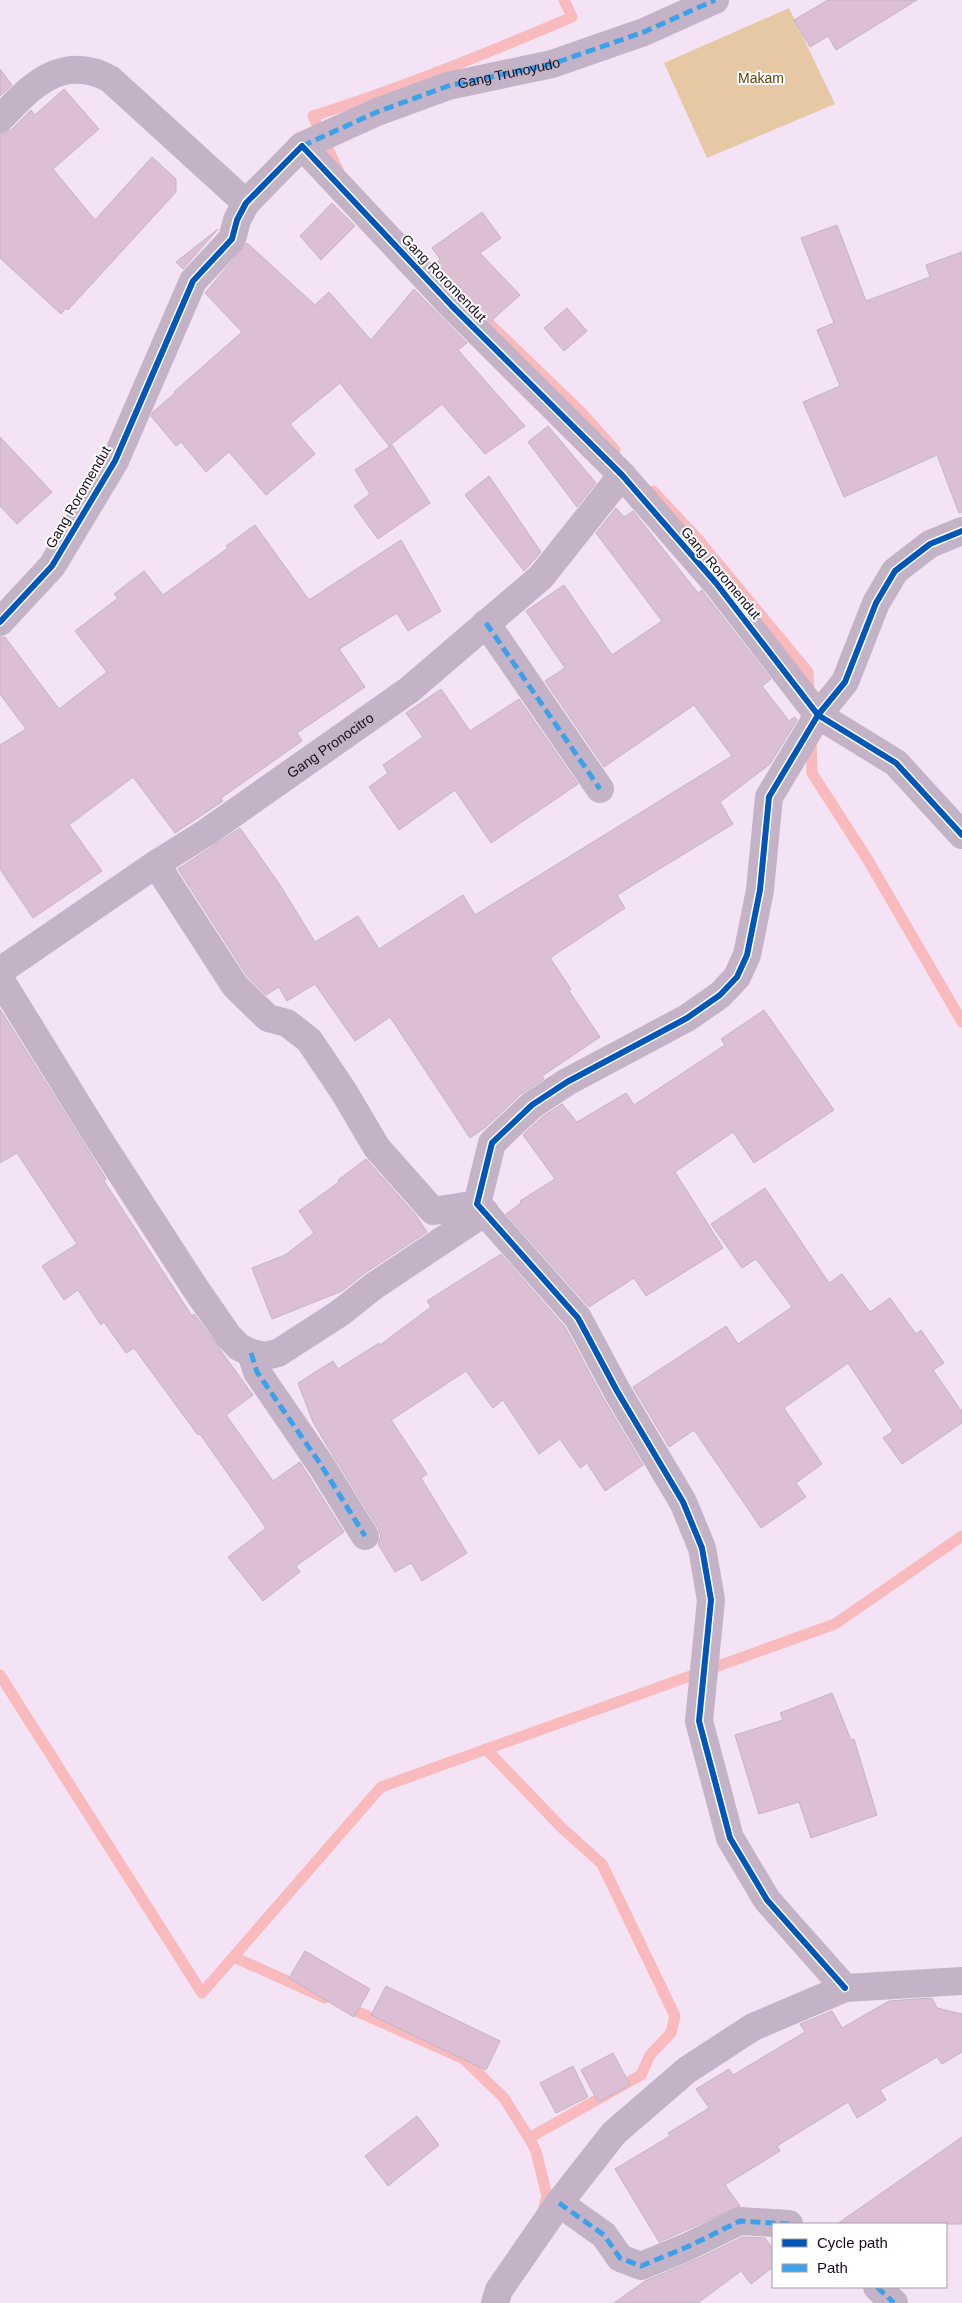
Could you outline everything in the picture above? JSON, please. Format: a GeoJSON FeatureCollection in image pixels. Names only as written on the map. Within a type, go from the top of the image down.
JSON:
{"type":"FeatureCollection","features":[{"type":"Feature","properties":{"kind":"street","name":"Gang Trunoyudo"},"geometry":{"type":"LineString","coordinates":[[302,146],[377,112],[448,86],[552,64],[644,32],[715,0]]}},
{"type":"Feature","properties":{"kind":"street"},"geometry":{"type":"LineString","coordinates":[[0,119],[26,91],[46,78],[59,72],[77,69],[97,72],[110,79],[246,203]]}},
{"type":"Feature","properties":{"kind":"street","name":"Gang Roromendut"},"geometry":{"type":"LineString","coordinates":[[0,622],[52,566],[115,461],[193,282],[232,239],[237,220],[246,203],[302,146],[452,306],[622,475],[716,583],[818,715],[896,763],[962,835]]}},
{"type":"Feature","properties":{"kind":"street","name":"Gang Pronocitro"},"geometry":{"type":"LineString","coordinates":[[0,970],[156,864],[207,832],[408,690],[541,577],[622,475]]}},
{"type":"Feature","properties":{"kind":"street"},"geometry":{"type":"LineString","coordinates":[[0,979],[95,1133],[195,1288],[229,1337],[239,1347],[251,1354],[265,1356],[278,1353],[340,1313],[481,1208],[492,1143],[532,1105],[567,1082],[687,1018],[720,995],[737,977],[747,955],[760,890],[769,797],[818,715],[845,682],[876,603],[895,571],[930,544],[962,531]]}},
{"type":"Feature","properties":{"kind":"street"},"geometry":{"type":"LineString","coordinates":[[486,624],[600,789]]}},
{"type":"Feature","properties":{"kind":"street"},"geometry":{"type":"LineString","coordinates":[[156,864],[236,986],[268,1018],[287,1023],[309,1040],[344,1092],[376,1148],[433,1211],[481,1208]]}},
{"type":"Feature","properties":{"kind":"street"},"geometry":{"type":"LineString","coordinates":[[481,1208],[578,1318],[617,1391],[683,1502],[702,1548],[711,1600],[699,1721],[730,1838],[767,1900],[845,1988]]}},
{"type":"Feature","properties":{"kind":"street"},"geometry":{"type":"LineString","coordinates":[[251,1354],[257,1372],[321,1465],[365,1536]]}},
{"type":"Feature","properties":{"kind":"street"},"geometry":{"type":"LineString","coordinates":[[495,2303],[499,2290],[559,2203],[614,2133],[687,2070],[753,2027],[845,1988],[962,1981]]}},
{"type":"Feature","properties":{"kind":"street"},"geometry":{"type":"LineString","coordinates":[[559,2203],[604,2235],[620,2258],[640,2266],[687,2247],[740,2221],[773,2223]]}},
{"type":"Feature","properties":{"kind":"street"},"geometry":{"type":"LineString","coordinates":[[878,2288],[894,2303]]}},
{"type":"Feature","properties":{"kind":"green space","name":"Makam"},"geometry":{"type":"Polygon","coordinates":[[[789,8],[835,104],[707,158],[664,63],[789,8]]]}},
{"type":"Feature","properties":{"kind":"building"},"geometry":{"type":"Polygon","coordinates":[[[828,0],[917,0],[836,50],[828,36],[810,47],[794,20],[828,0]]]}},
{"type":"Feature","properties":{"kind":"building"},"geometry":{"type":"Polygon","coordinates":[[[0,69],[12,85],[0,96],[0,69]]]}},
{"type":"Feature","properties":{"kind":"building"},"geometry":{"type":"Polygon","coordinates":[[[64,89],[99,129],[53,169],[95,220],[152,157],[176,179],[176,192],[68,310],[66,308],[61,314],[0,258],[0,134],[11,130],[31,110],[35,115],[64,89]]]}},
{"type":"Feature","properties":{"kind":"building"},"geometry":{"type":"Polygon","coordinates":[[[332,203],[355,226],[321,260],[300,236],[332,203]]]}},
{"type":"Feature","properties":{"kind":"building"},"geometry":{"type":"Polygon","coordinates":[[[482,212],[501,238],[480,253],[520,295],[490,322],[435,265],[440,259],[432,248],[482,212]]]}},
{"type":"Feature","properties":{"kind":"building"},"geometry":{"type":"Polygon","coordinates":[[[837,225],[866,301],[930,277],[926,265],[962,252],[962,512],[959,513],[937,455],[844,497],[803,402],[840,386],[817,330],[834,323],[801,238],[837,225]]]}},
{"type":"Feature","properties":{"kind":"building"},"geometry":{"type":"Polygon","coordinates":[[[218,229],[183,269],[176,262],[218,229]]]}},
{"type":"Feature","properties":{"kind":"building"},"geometry":{"type":"Polygon","coordinates":[[[247,243],[315,305],[329,292],[371,340],[414,289],[467,343],[458,350],[525,426],[485,454],[442,404],[389,446],[340,383],[290,424],[315,454],[266,495],[229,452],[206,472],[181,442],[176,446],[151,416],[174,392],[242,332],[205,293],[247,243]]]}},
{"type":"Feature","properties":{"kind":"building"},"geometry":{"type":"Polygon","coordinates":[[[567,308],[587,331],[564,351],[544,328],[567,308]]]}},
{"type":"Feature","properties":{"kind":"building"},"geometry":{"type":"Polygon","coordinates":[[[548,426],[596,483],[577,507],[528,442],[548,426]]]}},
{"type":"Feature","properties":{"kind":"building"},"geometry":{"type":"Polygon","coordinates":[[[0,437],[52,492],[17,524],[0,506],[0,437]]]}},
{"type":"Feature","properties":{"kind":"building"},"geometry":{"type":"Polygon","coordinates":[[[392,445],[430,503],[378,539],[354,506],[370,494],[355,470],[392,445]]]}},
{"type":"Feature","properties":{"kind":"building"},"geometry":{"type":"Polygon","coordinates":[[[489,476],[541,552],[524,571],[465,495],[489,476]]]}},
{"type":"Feature","properties":{"kind":"building"},"geometry":{"type":"Polygon","coordinates":[[[616,508],[624,517],[633,511],[698,593],[702,590],[771,679],[762,686],[789,721],[795,717],[797,720],[770,764],[720,802],[733,824],[617,895],[625,908],[550,958],[571,989],[569,991],[600,1037],[542,1076],[544,1079],[521,1094],[486,1127],[470,1138],[390,1017],[355,1041],[315,984],[287,1001],[279,987],[266,995],[247,976],[178,869],[240,828],[280,885],[315,942],[358,916],[379,949],[463,895],[475,915],[732,756],[694,705],[604,767],[545,681],[565,668],[526,611],[564,585],[612,655],[662,621],[596,533],[616,508]]]}},
{"type":"Feature","properties":{"kind":"building"},"geometry":{"type":"Polygon","coordinates":[[[255,525],[309,600],[401,540],[441,611],[408,631],[397,613],[339,649],[365,687],[297,733],[302,741],[221,798],[223,801],[175,833],[133,777],[69,825],[102,871],[33,918],[0,869],[0,745],[26,729],[0,694],[0,637],[5,637],[59,709],[107,672],[75,631],[118,598],[114,594],[144,571],[163,595],[228,548],[226,546],[255,525]]]}},
{"type":"Feature","properties":{"kind":"building"},"geometry":{"type":"Polygon","coordinates":[[[441,689],[470,731],[519,699],[578,784],[491,843],[455,790],[399,830],[369,787],[388,773],[383,765],[423,737],[406,713],[441,689]]]}},
{"type":"Feature","properties":{"kind":"building"},"geometry":{"type":"Polygon","coordinates":[[[0,1009],[106,1179],[104,1181],[192,1316],[194,1314],[253,1395],[226,1415],[273,1481],[300,1462],[344,1532],[296,1566],[300,1572],[263,1601],[228,1557],[266,1528],[200,1434],[198,1435],[134,1348],[126,1353],[104,1322],[101,1325],[78,1290],[64,1300],[42,1266],[77,1244],[17,1153],[0,1163],[0,1009]]]}},
{"type":"Feature","properties":{"kind":"building"},"geometry":{"type":"Polygon","coordinates":[[[764,1010],[834,1110],[754,1163],[733,1132],[675,1172],[723,1248],[646,1296],[634,1278],[589,1307],[506,1214],[521,1203],[520,1201],[555,1179],[523,1135],[542,1117],[562,1104],[577,1122],[626,1093],[634,1105],[725,1045],[721,1039],[764,1010]]]}},
{"type":"Feature","properties":{"kind":"building"},"geometry":{"type":"Polygon","coordinates":[[[366,1159],[415,1214],[427,1232],[365,1273],[342,1291],[272,1319],[252,1268],[285,1255],[314,1233],[299,1211],[339,1182],[338,1180],[366,1159]]]}},
{"type":"Feature","properties":{"kind":"building"},"geometry":{"type":"Polygon","coordinates":[[[765,1188],[829,1283],[842,1274],[870,1312],[890,1298],[916,1334],[921,1330],[944,1363],[933,1370],[962,1412],[962,1423],[902,1464],[883,1438],[893,1431],[848,1363],[784,1408],[822,1464],[796,1483],[806,1497],[761,1528],[694,1430],[669,1447],[633,1387],[726,1326],[738,1344],[792,1307],[756,1259],[742,1268],[711,1224],[765,1188]]]}},
{"type":"Feature","properties":{"kind":"building"},"geometry":{"type":"Polygon","coordinates":[[[501,1254],[565,1327],[603,1398],[643,1465],[605,1491],[587,1463],[580,1468],[560,1439],[539,1454],[503,1400],[493,1408],[466,1371],[391,1420],[427,1474],[421,1478],[467,1553],[422,1581],[411,1563],[395,1572],[378,1544],[381,1536],[378,1528],[313,1422],[298,1383],[333,1361],[338,1369],[379,1343],[380,1345],[431,1307],[427,1301],[501,1254]]]}},
{"type":"Feature","properties":{"kind":"building"},"geometry":{"type":"Polygon","coordinates":[[[832,1693],[851,1740],[854,1739],[877,1815],[811,1838],[799,1802],[759,1814],[735,1735],[783,1720],[780,1713],[832,1693]]]}},
{"type":"Feature","properties":{"kind":"building"},"geometry":{"type":"Polygon","coordinates":[[[305,1951],[370,1989],[354,2017],[289,1978],[305,1951]]]}},
{"type":"Feature","properties":{"kind":"building"},"geometry":{"type":"Polygon","coordinates":[[[386,1986],[500,2041],[486,2070],[371,2015],[386,1986]]]}},
{"type":"Feature","properties":{"kind":"building"},"geometry":{"type":"Polygon","coordinates":[[[932,1998],[937,2008],[962,2014],[962,2052],[942,2064],[937,2057],[880,2090],[886,2100],[857,2118],[848,2102],[777,2146],[780,2151],[725,2185],[740,2206],[659,2242],[615,2169],[670,2136],[668,2133],[709,2108],[696,2089],[729,2069],[733,2075],[805,2032],[800,2024],[832,2011],[842,2028],[889,2001],[932,1998]]]}},
{"type":"Feature","properties":{"kind":"building"},"geometry":{"type":"Polygon","coordinates":[[[613,2053],[630,2085],[598,2102],[581,2070],[613,2053]]]}},
{"type":"Feature","properties":{"kind":"building"},"geometry":{"type":"Polygon","coordinates":[[[573,2066],[588,2097],[556,2113],[540,2083],[573,2066]]]}},
{"type":"Feature","properties":{"kind":"building"},"geometry":{"type":"Polygon","coordinates":[[[417,2116],[439,2145],[388,2186],[365,2156],[417,2116]]]}},
{"type":"Feature","properties":{"kind":"building"},"geometry":{"type":"Polygon","coordinates":[[[962,2137],[962,2224],[838,2223],[962,2137]]]}},
{"type":"Feature","properties":{"kind":"building"},"geometry":{"type":"Polygon","coordinates":[[[743,2237],[765,2238],[772,2248],[772,2268],[751,2284],[741,2271],[698,2303],[614,2303],[645,2281],[743,2237]]]}},
{"type":"Feature","properties":{"kind":"waterway"},"geometry":{"type":"LineString","coordinates":[[339,172],[313,116],[443,70],[572,17],[564,0]]}},
{"type":"Feature","properties":{"kind":"waterway"},"geometry":{"type":"LineString","coordinates":[[474,309],[580,411],[615,450]]}},
{"type":"Feature","properties":{"kind":"waterway"},"geometry":{"type":"LineString","coordinates":[[653,491],[697,538],[808,672],[809,695]]}},
{"type":"Feature","properties":{"kind":"waterway"},"geometry":{"type":"LineString","coordinates":[[811,739],[812,773],[868,860],[962,1022]]}},
{"type":"Feature","properties":{"kind":"waterway"},"geometry":{"type":"LineString","coordinates":[[0,1675],[202,1993],[381,1787],[835,1624],[962,1536]]}},
{"type":"Feature","properties":{"kind":"waterway"},"geometry":{"type":"LineString","coordinates":[[486,1749],[562,1828],[602,1864],[675,2016],[671,2033],[650,2055],[641,2075],[529,2138],[536,2151],[547,2196],[543,2211]]}},
{"type":"Feature","properties":{"kind":"waterway"},"geometry":{"type":"LineString","coordinates":[[234,1957],[325,1998]]}},
{"type":"Feature","properties":{"kind":"waterway"},"geometry":{"type":"LineString","coordinates":[[345,2006],[464,2059],[504,2098],[529,2138]]}},
{"type":"Feature","properties":{"kind":"marked path"},"geometry":{"type":"LineString","coordinates":[[302,146],[377,112],[448,86],[552,64],[644,32],[715,0]]}},
{"type":"Feature","properties":{"kind":"marked path"},"geometry":{"type":"LineString","coordinates":[[486,623],[600,789]]}},
{"type":"Feature","properties":{"kind":"marked path"},"geometry":{"type":"LineString","coordinates":[[251,1353],[257,1372],[321,1465],[365,1536]]}},
{"type":"Feature","properties":{"kind":"marked path"},"geometry":{"type":"LineString","coordinates":[[559,2203],[604,2235],[620,2258],[641,2266],[687,2247],[740,2221],[773,2223]]}},
{"type":"Feature","properties":{"kind":"marked path"},"geometry":{"type":"LineString","coordinates":[[878,2288],[894,2303]]}},
{"type":"Feature","properties":{"kind":"cycle path"},"geometry":{"type":"LineString","coordinates":[[0,622],[52,566],[115,461],[193,281],[232,239],[237,220],[246,203],[302,146],[452,306],[622,475],[716,583],[818,715],[896,763],[962,835]]}},
{"type":"Feature","properties":{"kind":"cycle path"},"geometry":{"type":"LineString","coordinates":[[845,1988],[767,1900],[730,1838],[699,1721],[711,1600],[702,1548],[683,1502],[617,1391],[578,1318],[477,1204],[492,1143],[532,1105],[567,1082],[687,1018],[720,995],[737,977],[747,955],[760,890],[769,797],[818,715],[845,682],[876,603],[895,571],[930,544],[962,531]]}}]}
